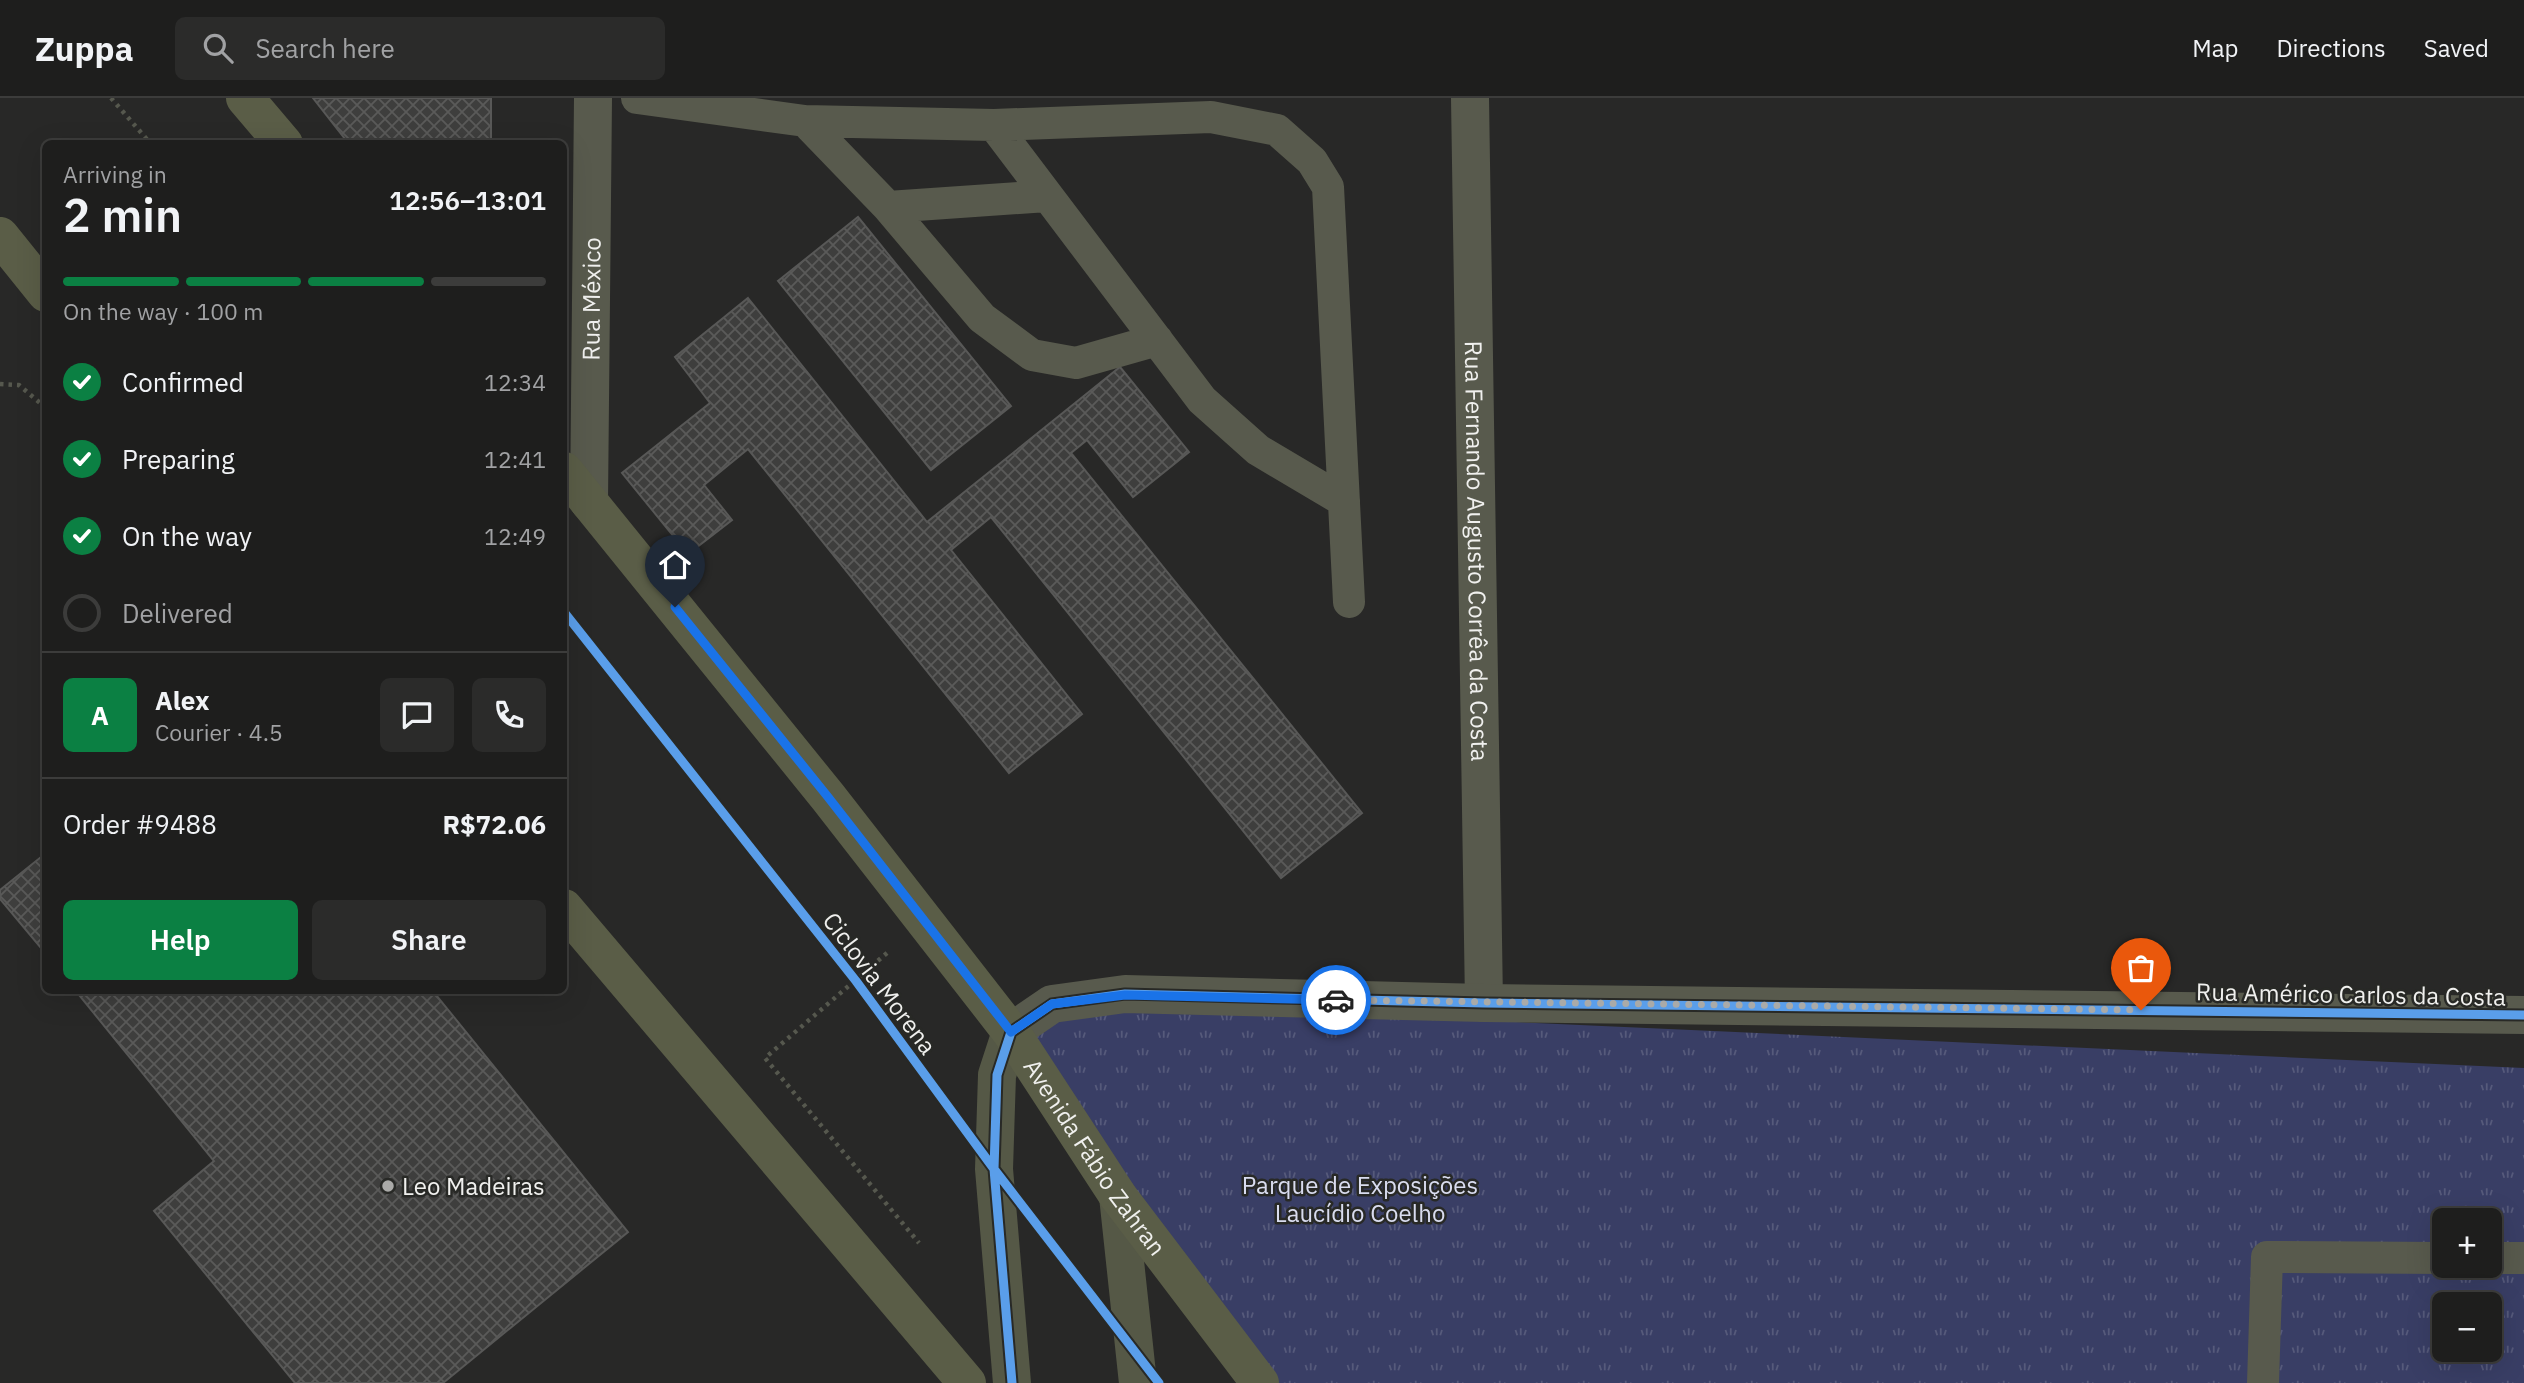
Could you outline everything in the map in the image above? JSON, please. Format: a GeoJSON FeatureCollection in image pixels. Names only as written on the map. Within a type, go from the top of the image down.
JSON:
{"type":"FeatureCollection","features":[{"type":"Feature","properties":{"kind":"main road"},"geometry":{"type":"LineString","coordinates":[[245,98],[281,140]]}},
{"type":"Feature","properties":{"kind":"main road"},"geometry":{"type":"LineString","coordinates":[[0,236],[42,288]]}},
{"type":"Feature","properties":{"kind":"main road","name":"Avenida Fábio Zahran"},"geometry":{"type":"LineString","coordinates":[[567,475],[828,797],[1011,1032],[1118,1196],[1260,1383]]}},
{"type":"Feature","properties":{"kind":"main road"},"geometry":{"type":"LineString","coordinates":[[567,912],[967,1383]]}},
{"type":"Feature","properties":{"kind":"street","name":"Rua México"},"geometry":{"type":"LineString","coordinates":[[589,502],[593,98]]}},
{"type":"Feature","properties":{"kind":"street","name":"Rua Fernando Augusto Corrêa da Costa"},"geometry":{"type":"LineString","coordinates":[[1470,98],[1484,1003]]}},
{"type":"Feature","properties":{"kind":"street","name":"Rua Américo Carlos da Costa"},"geometry":{"type":"LineString","coordinates":[[1011,1032],[1052,1004],[1125,995],[1484,1003],[2524,1015]]}},
{"type":"Feature","properties":{"kind":"street"},"geometry":{"type":"LineString","coordinates":[[1011,1032],[997,1075],[994,1169],[1012,1383]]}},
{"type":"Feature","properties":{"kind":"street"},"geometry":{"type":"LineString","coordinates":[[1118,1196],[1138,1383]]}},
{"type":"Feature","properties":{"kind":"lane"},"geometry":{"type":"LineString","coordinates":[[636,98],[805,121],[994,125],[1211,117],[1277,130],[1312,162],[1328,187],[1349,602]]}},
{"type":"Feature","properties":{"kind":"lane"},"geometry":{"type":"LineString","coordinates":[[805,121],[888,208],[982,318],[1032,355],[1076,363],[1157,340]]}},
{"type":"Feature","properties":{"kind":"lane"},"geometry":{"type":"LineString","coordinates":[[994,125],[1202,400],[1258,450],[1344,501]]}},
{"type":"Feature","properties":{"kind":"lane"},"geometry":{"type":"LineString","coordinates":[[888,208],[1047,196]]}},
{"type":"Feature","properties":{"kind":"lane"},"geometry":{"type":"LineString","coordinates":[[2263,1383],[2267,1257],[2432,1258]]}},
{"type":"Feature","properties":{"kind":"lane"},"geometry":{"type":"LineString","coordinates":[[2502,1258],[2524,1258]]}},
{"type":"Feature","properties":{"kind":"path"},"geometry":{"type":"LineString","coordinates":[[111,98],[148,140]]}},
{"type":"Feature","properties":{"kind":"path"},"geometry":{"type":"LineString","coordinates":[[0,384],[19,384],[42,404]]}},
{"type":"Feature","properties":{"kind":"path"},"geometry":{"type":"LineString","coordinates":[[922,1246],[765,1058],[856,981],[923,919]]}},
{"type":"Feature","properties":{"kind":"green space","name":"Parque de Exposições Laucídio Coelho"},"geometry":{"type":"Polygon","coordinates":[[[1054,1007],[1493,1021],[2524,1068],[2524,1383],[1269,1383],[1014,1033],[1054,1007]]]}},
{"type":"Feature","properties":{"kind":"building"},"geometry":{"type":"Polygon","coordinates":[[[313,98],[491,98],[491,140],[346,140],[313,98]]]}},
{"type":"Feature","properties":{"kind":"building"},"geometry":{"type":"Polygon","coordinates":[[[858,217],[1011,406],[931,470],[778,281],[858,217]]]}},
{"type":"Feature","properties":{"kind":"building"},"geometry":{"type":"Polygon","coordinates":[[[748,298],[927,522],[1120,367],[1189,452],[1133,497],[1087,440],[1071,453],[1362,813],[1281,878],[991,517],[951,550],[1082,714],[1009,773],[748,449],[704,485],[732,520],[688,554],[622,473],[710,403],[675,357],[748,298]]]}},
{"type":"Feature","properties":{"kind":"building"},"geometry":{"type":"Polygon","coordinates":[[[42,856],[42,949],[0,899],[0,890],[42,856]]]}},
{"type":"Feature","properties":{"kind":"building","name":"Leo Madeiras"},"geometry":{"type":"Polygon","coordinates":[[[78,994],[435,994],[628,1232],[443,1383],[295,1383],[154,1211],[214,1161],[78,994]]]}},
{"type":"Feature","properties":{"kind":"cycle path","name":"Ciclovia Morena"},"geometry":{"type":"LineString","coordinates":[[567,616],[856,981],[994,1169],[1159,1383]]}},
{"type":"Feature","properties":{"kind":"cycle path"},"geometry":{"type":"LineString","coordinates":[[1012,1383],[994,1169],[997,1075],[1011,1032],[1052,1004],[1125,994],[1484,1003],[2524,1015]]}},
{"type":"Feature","properties":{"kind":"way so far"},"geometry":{"type":"LineString","coordinates":[[1336,1000],[2141,1010]]}},
{"type":"Feature","properties":{"kind":"place","name":"Leo Madeiras"},"geometry":{"type":"Point","coordinates":[388,1186]}},
{"type":"Feature","properties":{"kind":"route"},"geometry":{"type":"LineString","coordinates":[[675,607],[828,797],[1011,1032],[1052,1004],[1125,995],[1336,1000]]}}]}
